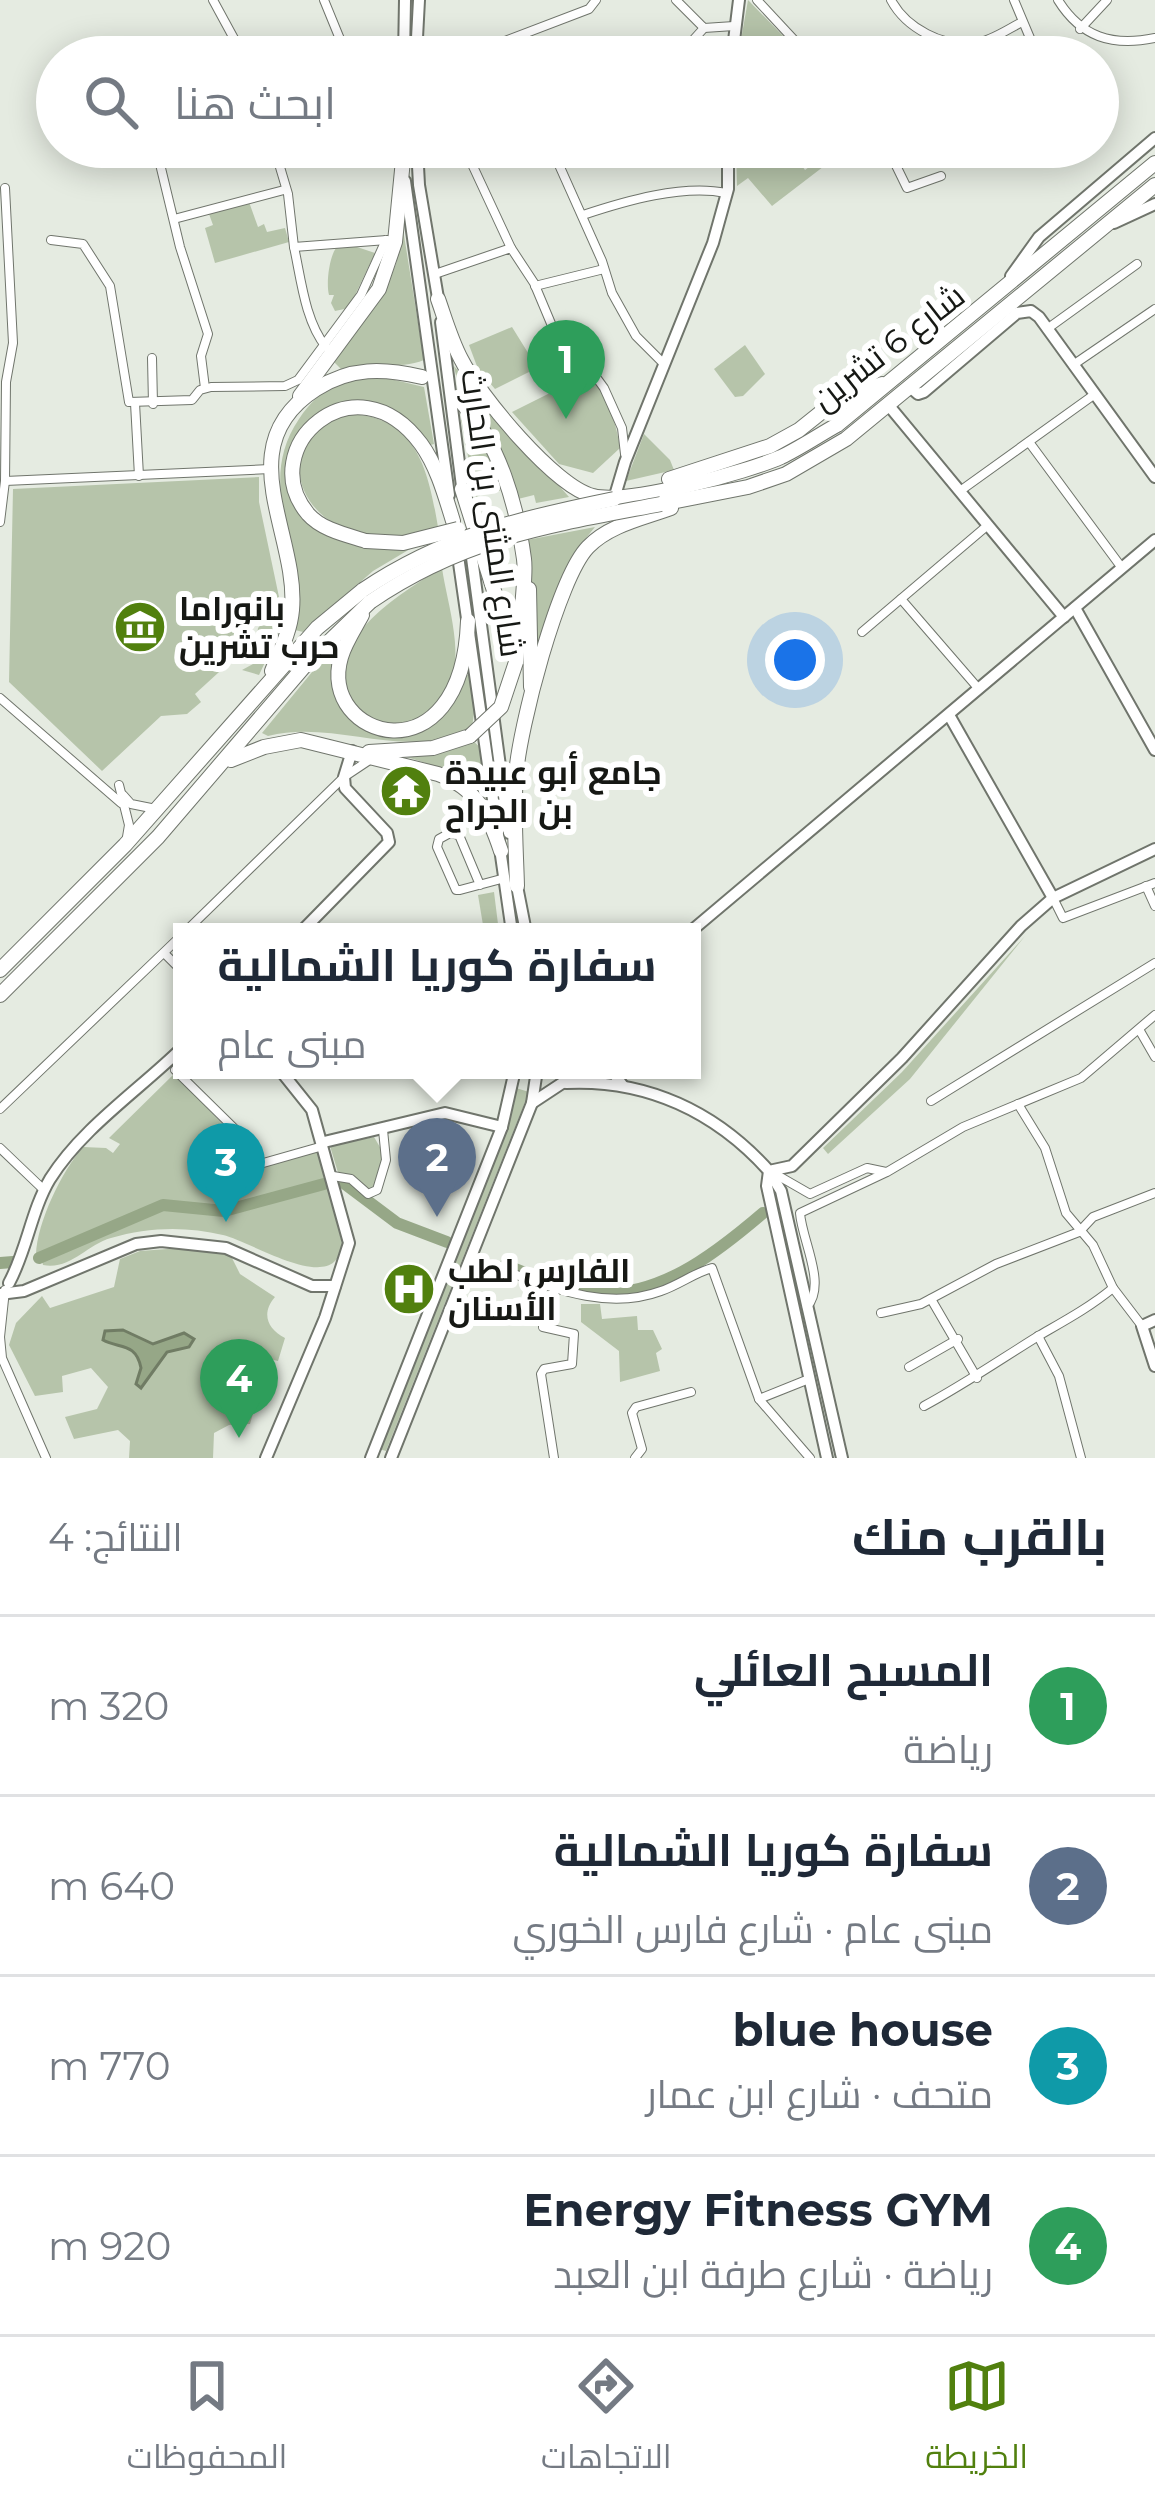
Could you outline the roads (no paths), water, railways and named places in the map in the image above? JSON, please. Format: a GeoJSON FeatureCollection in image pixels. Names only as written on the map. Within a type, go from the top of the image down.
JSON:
{"type":"FeatureCollection","features":[{"type":"Feature","properties":{"kind":"highway","name":"شارع 6 تشرين"},"geometry":{"type":"LineString","coordinates":[[546,514],[619,498],[770,446],[800,430],[834,402],[898,378],[1155,163]]}},
{"type":"Feature","properties":{"kind":"highway"},"geometry":{"type":"LineString","coordinates":[[268,682],[288,633],[292,608],[270,469],[287,414],[379,289],[400,168]]}},
{"type":"Feature","properties":{"kind":"highway","name":"شارع 6 تشرين"},"geometry":{"type":"LineString","coordinates":[[366,596],[494,538],[748,487],[786,474],[847,439],[890,406],[1155,185]]}},
{"type":"Feature","properties":{"kind":"highway"},"geometry":{"type":"LineString","coordinates":[[438,299],[458,355],[475,385],[508,422],[559,478],[592,496],[619,498]]}},
{"type":"Feature","properties":{"kind":"highway"},"geometry":{"type":"LineString","coordinates":[[287,414],[309,393],[342,374],[394,370],[422,377]]}},
{"type":"Feature","properties":{"kind":"highway"},"geometry":{"type":"LineString","coordinates":[[462,403],[485,432],[497,459],[526,564],[531,698]]}},
{"type":"Feature","properties":{"kind":"highway"},"geometry":{"type":"LineString","coordinates":[[453,521],[436,473],[409,430],[373,407],[340,410],[311,426],[301,441],[295,456],[296,487],[308,515],[366,542],[403,543],[493,519],[546,514]]}},
{"type":"Feature","properties":{"kind":"highway"},"geometry":{"type":"LineString","coordinates":[[462,489],[516,662]]}},
{"type":"Feature","properties":{"kind":"highway"},"geometry":{"type":"LineString","coordinates":[[511,882],[516,772],[531,698],[567,580],[590,544],[615,528],[699,496]]}},
{"type":"Feature","properties":{"kind":"highway"},"geometry":{"type":"LineString","coordinates":[[0,970],[157,810],[317,628],[448,542],[546,514]]}},
{"type":"Feature","properties":{"kind":"highway"},"geometry":{"type":"LineString","coordinates":[[352,751],[433,748],[470,736],[501,706],[516,662],[526,564]]}},
{"type":"Feature","properties":{"kind":"highway"},"geometry":{"type":"LineString","coordinates":[[366,596],[341,656],[340,685],[358,717],[377,729],[417,728],[448,702],[464,661],[467,621]]}},
{"type":"Feature","properties":{"kind":"highway"},"geometry":{"type":"LineString","coordinates":[[0,995],[89,909],[226,762],[366,596]]}},
{"type":"Feature","properties":{"kind":"highway"},"geometry":{"type":"LineString","coordinates":[[226,762],[284,742],[330,745],[438,774],[467,788],[485,811],[501,851]]}},
{"type":"Feature","properties":{"kind":"main road"},"geometry":{"type":"LineString","coordinates":[[404,36],[405,0]]}},
{"type":"Feature","properties":{"kind":"main road"},"geometry":{"type":"LineString","coordinates":[[417,36],[419,0]]}},
{"type":"Feature","properties":{"kind":"main road"},"geometry":{"type":"LineString","coordinates":[[733,36],[739,0]]}},
{"type":"Feature","properties":{"kind":"main road"},"geometry":{"type":"LineString","coordinates":[[995,298],[1039,237],[1155,138]]}},
{"type":"Feature","properties":{"kind":"main road"},"geometry":{"type":"LineString","coordinates":[[404,168],[501,851],[523,923]]}},
{"type":"Feature","properties":{"kind":"main road","name":"شارع المثنى بن الحارث"},"geometry":{"type":"LineString","coordinates":[[418,168],[511,882]]}},
{"type":"Feature","properties":{"kind":"main road"},"geometry":{"type":"LineString","coordinates":[[619,498],[625,462],[713,243],[727,194],[728,168]]}},
{"type":"Feature","properties":{"kind":"main road"},"geometry":{"type":"LineString","coordinates":[[1100,230],[1155,204]]}},
{"type":"Feature","properties":{"kind":"main road"},"geometry":{"type":"LineString","coordinates":[[911,388],[918,394],[924,392],[1020,311],[1034,313],[1155,477]]}},
{"type":"Feature","properties":{"kind":"main road"},"geometry":{"type":"LineString","coordinates":[[890,406],[1064,617]]}},
{"type":"Feature","properties":{"kind":"main road"},"geometry":{"type":"LineString","coordinates":[[700,923],[1155,540]]}},
{"type":"Feature","properties":{"kind":"main road"},"geometry":{"type":"LineString","coordinates":[[1075,608],[1155,750]]}},
{"type":"Feature","properties":{"kind":"main road"},"geometry":{"type":"LineString","coordinates":[[949,715],[1053,898]]}},
{"type":"Feature","properties":{"kind":"main road"},"geometry":{"type":"LineString","coordinates":[[310,923],[389,842],[387,832],[347,791],[344,778],[352,751]]}},
{"type":"Feature","properties":{"kind":"main road"},"geometry":{"type":"LineString","coordinates":[[770,1171],[792,1166],[1053,898],[1155,849]]}},
{"type":"Feature","properties":{"kind":"main road"},"geometry":{"type":"LineString","coordinates":[[511,882],[512,923]]}},
{"type":"Feature","properties":{"kind":"main road"},"geometry":{"type":"LineString","coordinates":[[3,1289],[25,1251],[44,1190],[82,1142],[173,1056]]}},
{"type":"Feature","properties":{"kind":"main road"},"geometry":{"type":"LineString","coordinates":[[266,1458],[325,1318],[349,1236],[324,1144],[305,1097],[288,1079]]}},
{"type":"Feature","properties":{"kind":"main road"},"geometry":{"type":"LineString","coordinates":[[371,1458],[502,1127],[513,1079]]}},
{"type":"Feature","properties":{"kind":"main road"},"geometry":{"type":"LineString","coordinates":[[391,1458],[532,1103],[536,1079]]}},
{"type":"Feature","properties":{"kind":"main road"},"geometry":{"type":"LineString","coordinates":[[532,1103],[571,1079]]}},
{"type":"Feature","properties":{"kind":"main road"},"geometry":{"type":"LineString","coordinates":[[617,1079],[623,1086]]}},
{"type":"Feature","properties":{"kind":"main road"},"geometry":{"type":"LineString","coordinates":[[566,1083],[623,1086],[685,1104],[739,1137],[770,1171]]}},
{"type":"Feature","properties":{"kind":"main road"},"geometry":{"type":"LineString","coordinates":[[324,1144],[445,1113],[502,1127]]}},
{"type":"Feature","properties":{"kind":"main road"},"geometry":{"type":"LineString","coordinates":[[770,1171],[767,1186],[842,1458]]}},
{"type":"Feature","properties":{"kind":"main road"},"geometry":{"type":"LineString","coordinates":[[3,1289],[29,1286],[136,1244],[174,1240],[238,1252],[308,1284],[335,1286]]}},
{"type":"Feature","properties":{"kind":"main road"},"geometry":{"type":"LineString","coordinates":[[25,1251],[29,1286]]}},
{"type":"Feature","properties":{"kind":"main road"},"geometry":{"type":"LineString","coordinates":[[308,1284],[340,1271]]}},
{"type":"Feature","properties":{"kind":"main road"},"geometry":{"type":"LineString","coordinates":[[308,1284],[325,1318]]}},
{"type":"Feature","properties":{"kind":"main road"},"geometry":{"type":"LineString","coordinates":[[804,1315],[809,1379],[826,1458]]}},
{"type":"Feature","properties":{"kind":"main road"},"geometry":{"type":"LineString","coordinates":[[1155,1320],[1142,1326],[1155,1366]]}},
{"type":"Feature","properties":{"kind":"street"},"geometry":{"type":"LineString","coordinates":[[213,0],[233,36]]}},
{"type":"Feature","properties":{"kind":"street"},"geometry":{"type":"LineString","coordinates":[[324,0],[340,36]]}},
{"type":"Feature","properties":{"kind":"street"},"geometry":{"type":"LineString","coordinates":[[517,36],[589,9],[596,0]]}},
{"type":"Feature","properties":{"kind":"street"},"geometry":{"type":"LineString","coordinates":[[676,0],[704,28]]}},
{"type":"Feature","properties":{"kind":"street"},"geometry":{"type":"LineString","coordinates":[[757,0],[790,36]]}},
{"type":"Feature","properties":{"kind":"street"},"geometry":{"type":"LineString","coordinates":[[891,0],[915,27],[934,36]]}},
{"type":"Feature","properties":{"kind":"street"},"geometry":{"type":"LineString","coordinates":[[1014,0],[1028,36]]}},
{"type":"Feature","properties":{"kind":"street"},"geometry":{"type":"LineString","coordinates":[[1059,0],[1080,29],[1097,36]]}},
{"type":"Feature","properties":{"kind":"street"},"geometry":{"type":"LineString","coordinates":[[1080,29],[1108,0]]}},
{"type":"Feature","properties":{"kind":"street"},"geometry":{"type":"LineString","coordinates":[[993,36],[1022,22]]}},
{"type":"Feature","properties":{"kind":"street"},"geometry":{"type":"LineString","coordinates":[[697,36],[704,28],[734,26]]}},
{"type":"Feature","properties":{"kind":"street"},"geometry":{"type":"LineString","coordinates":[[1119,41],[1155,38]]}},
{"type":"Feature","properties":{"kind":"street"},"geometry":{"type":"LineString","coordinates":[[161,168],[208,334],[201,356],[206,388]]}},
{"type":"Feature","properties":{"kind":"street"},"geometry":{"type":"LineString","coordinates":[[279,168],[309,308],[326,347]]}},
{"type":"Feature","properties":{"kind":"street"},"geometry":{"type":"LineString","coordinates":[[474,168],[555,333],[586,374],[596,377],[604,388],[622,428],[625,462]]}},
{"type":"Feature","properties":{"kind":"street"},"geometry":{"type":"LineString","coordinates":[[561,168],[611,293],[636,336],[664,364]]}},
{"type":"Feature","properties":{"kind":"street"},"geometry":{"type":"LineString","coordinates":[[898,168],[908,188],[941,176]]}},
{"type":"Feature","properties":{"kind":"street"},"geometry":{"type":"LineString","coordinates":[[0,522],[6,382],[13,343],[5,188]]}},
{"type":"Feature","properties":{"kind":"street"},"geometry":{"type":"LineString","coordinates":[[582,215],[633,198],[700,188],[727,194]]}},
{"type":"Feature","properties":{"kind":"street"},"geometry":{"type":"LineString","coordinates":[[174,220],[284,190]]}},
{"type":"Feature","properties":{"kind":"street"},"geometry":{"type":"LineString","coordinates":[[51,240],[83,244],[106,279],[128,402],[153,404],[193,400],[206,388],[285,386],[298,380],[362,295],[391,241]]}},
{"type":"Feature","properties":{"kind":"street"},"geometry":{"type":"LineString","coordinates":[[294,247],[391,241]]}},
{"type":"Feature","properties":{"kind":"street"},"geometry":{"type":"LineString","coordinates":[[435,274],[511,248]]}},
{"type":"Feature","properties":{"kind":"street"},"geometry":{"type":"LineString","coordinates":[[1047,328],[1137,264]]}},
{"type":"Feature","properties":{"kind":"street"},"geometry":{"type":"LineString","coordinates":[[535,286],[604,269]]}},
{"type":"Feature","properties":{"kind":"street"},"geometry":{"type":"LineString","coordinates":[[1073,365],[1155,309]]}},
{"type":"Feature","properties":{"kind":"street"},"geometry":{"type":"LineString","coordinates":[[152,358],[153,404]]}},
{"type":"Feature","properties":{"kind":"street"},"geometry":{"type":"LineString","coordinates":[[960,491],[1095,394]]}},
{"type":"Feature","properties":{"kind":"street"},"geometry":{"type":"LineString","coordinates":[[135,403],[139,476]]}},
{"type":"Feature","properties":{"kind":"street"},"geometry":{"type":"LineString","coordinates":[[1029,442],[1122,568]]}},
{"type":"Feature","properties":{"kind":"street"},"geometry":{"type":"LineString","coordinates":[[5,481],[270,469]]}},
{"type":"Feature","properties":{"kind":"street"},"geometry":{"type":"LineString","coordinates":[[862,632],[988,525]]}},
{"type":"Feature","properties":{"kind":"street"},"geometry":{"type":"LineString","coordinates":[[901,599],[980,689]]}},
{"type":"Feature","properties":{"kind":"street"},"geometry":{"type":"LineString","coordinates":[[0,698],[121,802]]}},
{"type":"Feature","properties":{"kind":"street"},"geometry":{"type":"LineString","coordinates":[[330,745],[342,763],[344,778]]}},
{"type":"Feature","properties":{"kind":"street"},"geometry":{"type":"LineString","coordinates":[[195,923],[344,778],[373,758]]}},
{"type":"Feature","properties":{"kind":"street"},"geometry":{"type":"LineString","coordinates":[[125,844],[129,825],[119,786],[131,804],[157,810]]}},
{"type":"Feature","properties":{"kind":"street"},"geometry":{"type":"LineString","coordinates":[[480,885],[459,835],[439,839],[436,845],[454,888],[511,882]]}},
{"type":"Feature","properties":{"kind":"street"},"geometry":{"type":"LineString","coordinates":[[1053,898],[1063,918],[1151,885],[1155,906]]}},
{"type":"Feature","properties":{"kind":"street"},"geometry":{"type":"LineString","coordinates":[[0,1109],[173,944]]}},
{"type":"Feature","properties":{"kind":"street"},"geometry":{"type":"LineString","coordinates":[[164,953],[173,962]]}},
{"type":"Feature","properties":{"kind":"street"},"geometry":{"type":"LineString","coordinates":[[931,1101],[1155,963]]}},
{"type":"Feature","properties":{"kind":"street"},"geometry":{"type":"LineString","coordinates":[[804,1315],[815,1298],[815,1283],[800,1214],[887,1172],[963,1127],[1081,1078],[1155,1015]]}},
{"type":"Feature","properties":{"kind":"street"},"geometry":{"type":"LineString","coordinates":[[1140,1031],[1155,1057]]}},
{"type":"Feature","properties":{"kind":"street"},"geometry":{"type":"LineString","coordinates":[[184,1079],[237,1131],[249,1167],[324,1144]]}},
{"type":"Feature","properties":{"kind":"street"},"geometry":{"type":"LineString","coordinates":[[1018,1103],[1045,1148],[1058,1199],[1093,1245],[1114,1288],[1142,1326]]}},
{"type":"Feature","properties":{"kind":"street"},"geometry":{"type":"LineString","coordinates":[[333,1176],[351,1179],[368,1194],[377,1190],[386,1160],[383,1130]]}},
{"type":"Feature","properties":{"kind":"street"},"geometry":{"type":"LineString","coordinates":[[0,1148],[44,1190]]}},
{"type":"Feature","properties":{"kind":"street"},"geometry":{"type":"LineString","coordinates":[[770,1171],[810,1194],[867,1168],[887,1172]]}},
{"type":"Feature","properties":{"kind":"street"},"geometry":{"type":"LineString","coordinates":[[881,1313],[932,1299],[996,1264],[1079,1232],[1093,1217],[1155,1193]]}},
{"type":"Feature","properties":{"kind":"street"},"geometry":{"type":"LineString","coordinates":[[470,1259],[547,1286],[600,1298],[661,1291],[712,1268],[759,1399],[810,1458]]}},
{"type":"Feature","properties":{"kind":"street"},"geometry":{"type":"LineString","coordinates":[[4,1316],[29,1286]]}},
{"type":"Feature","properties":{"kind":"street"},"geometry":{"type":"LineString","coordinates":[[924,1406],[977,1378],[1114,1288]]}},
{"type":"Feature","properties":{"kind":"street"},"geometry":{"type":"LineString","coordinates":[[3,1289],[2,1358],[46,1458]]}},
{"type":"Feature","properties":{"kind":"street"},"geometry":{"type":"LineString","coordinates":[[932,1299],[977,1378]]}},
{"type":"Feature","properties":{"kind":"street"},"geometry":{"type":"LineString","coordinates":[[543,1328],[574,1336],[572,1364],[541,1374],[554,1458]]}},
{"type":"Feature","properties":{"kind":"street"},"geometry":{"type":"LineString","coordinates":[[1038,1336],[1059,1376],[1081,1458]]}},
{"type":"Feature","properties":{"kind":"street"},"geometry":{"type":"LineString","coordinates":[[908,1367],[958,1339]]}},
{"type":"Feature","properties":{"kind":"street"},"geometry":{"type":"LineString","coordinates":[[759,1399],[809,1379]]}},
{"type":"Feature","properties":{"kind":"street"},"geometry":{"type":"LineString","coordinates":[[635,1458],[642,1449],[632,1413],[636,1407],[692,1392]]}},
{"type":"Feature","properties":{"kind":"waterway"},"geometry":{"type":"LineString","coordinates":[[39,1258],[163,1205],[224,1211],[324,1184]]}},
{"type":"Feature","properties":{"kind":"waterway"},"geometry":{"type":"LineString","coordinates":[[345,1184],[397,1223],[447,1242]]}},
{"type":"Feature","properties":{"kind":"waterway"},"geometry":{"type":"LineString","coordinates":[[505,1265],[586,1293],[636,1290],[704,1259],[763,1213]]}},
{"type":"Feature","properties":{"kind":"waterway"},"geometry":{"type":"LineString","coordinates":[[0,1263],[13,1262]]}},
{"type":"Feature","properties":{"kind":"place","name":"المسبح العائلي"},"geometry":{"type":"Point","coordinates":[566,419]}},
{"type":"Feature","properties":{"kind":"place","name":"بانوراما حرب تشرين"},"geometry":{"type":"Point","coordinates":[140,627]}},
{"type":"Feature","properties":{"kind":"place","name":"جامع أبو عبيدة بن الجراح"},"geometry":{"type":"Point","coordinates":[406,791]}},
{"type":"Feature","properties":{"kind":"place","name":"سفارة كوريا الشمالية"},"geometry":{"type":"Point","coordinates":[437,1217]}},
{"type":"Feature","properties":{"kind":"place","name":"blue house"},"geometry":{"type":"Point","coordinates":[226,1222]}},
{"type":"Feature","properties":{"kind":"place","name":"الفارس لطب الأسنان"},"geometry":{"type":"Point","coordinates":[409,1289]}},
{"type":"Feature","properties":{"kind":"place","name":"Energy Fitness GYM"},"geometry":{"type":"Point","coordinates":[239,1438]}}]}
